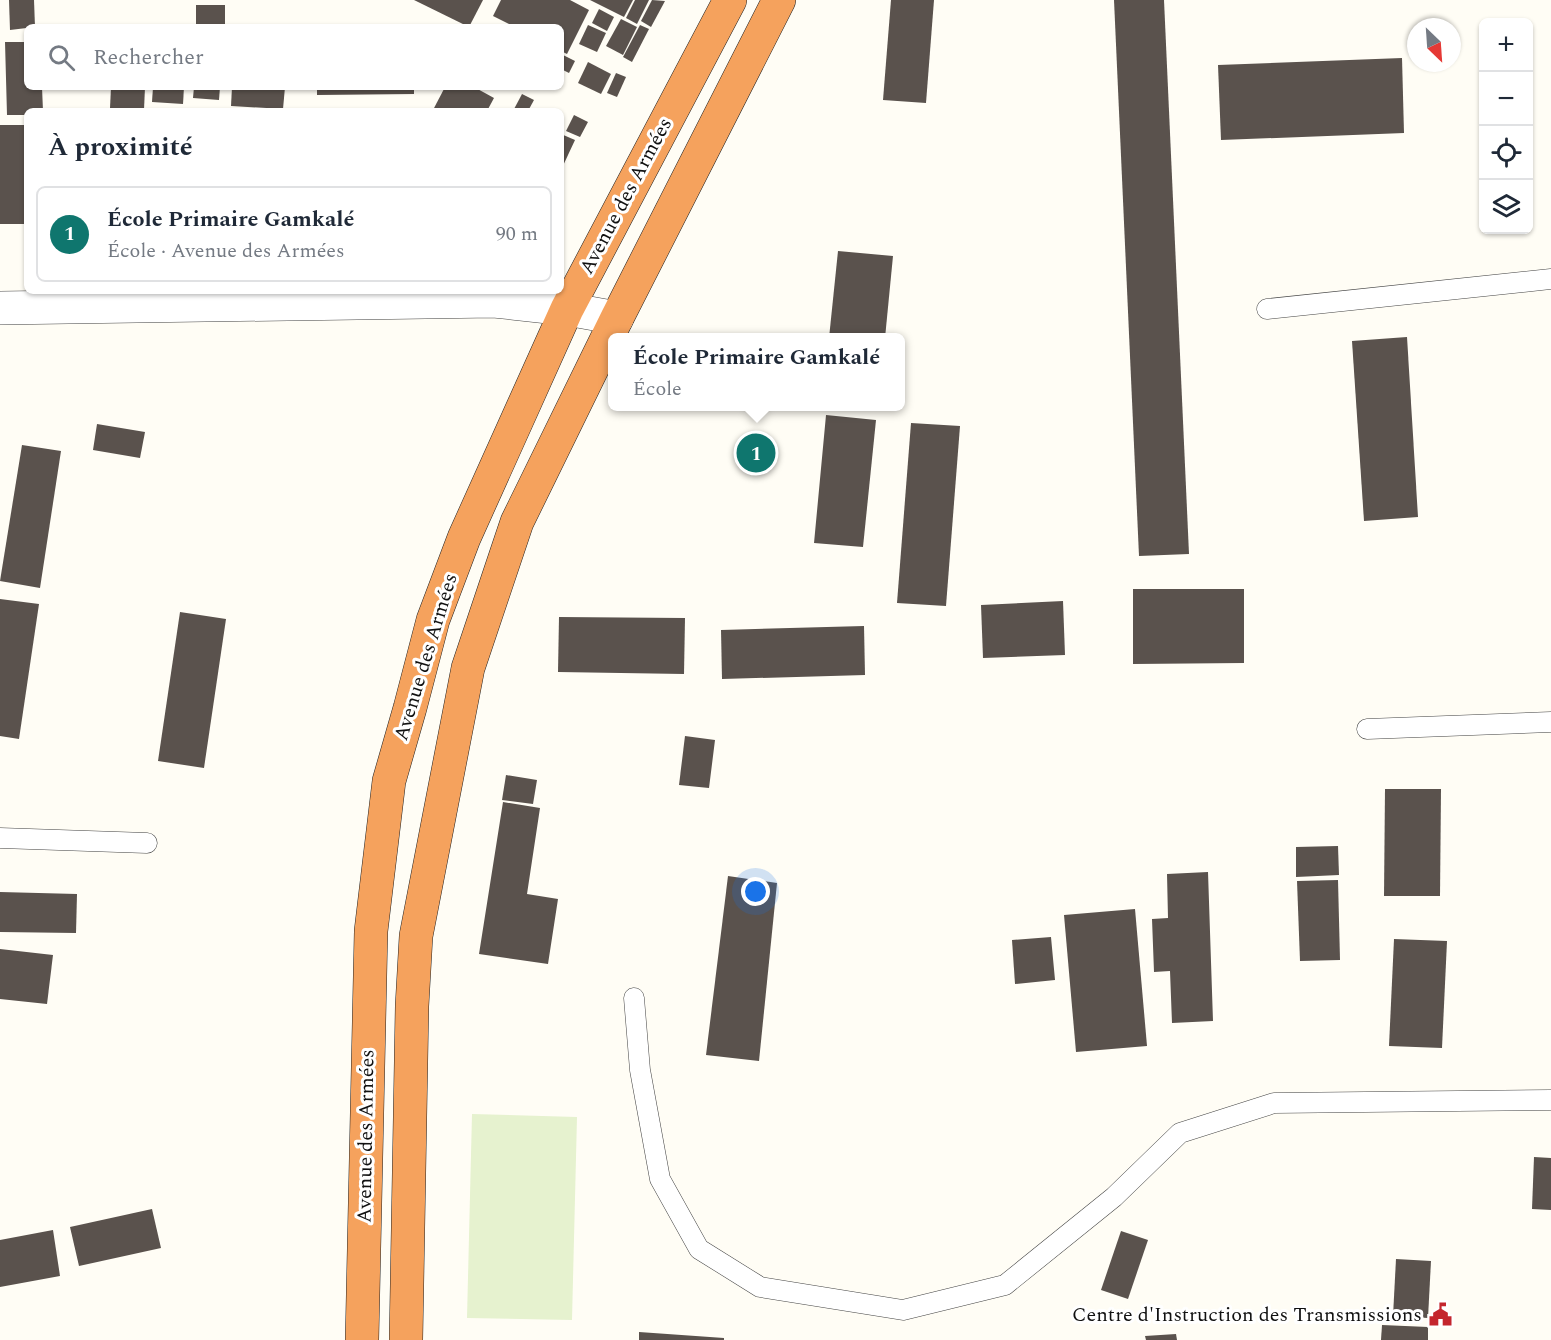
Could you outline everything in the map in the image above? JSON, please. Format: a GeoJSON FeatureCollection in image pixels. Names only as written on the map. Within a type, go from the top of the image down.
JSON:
{"type":"FeatureCollection","features":[{"type":"Feature","properties":{"kind":"highway","name":"Avenue des Armées"},"geometry":{"type":"LineString","coordinates":[[362,1340],[371,931],[389,781],[433,620],[464,538],[567,309],[730,0]]}},
{"type":"Feature","properties":{"kind":"highway"},"geometry":{"type":"LineString","coordinates":[[610,333],[779,0]]}},
{"type":"Feature","properties":{"kind":"highway"},"geometry":{"type":"LineString","coordinates":[[406,1340],[412,1018],[416,936],[468,668],[517,522],[608,336]]}},
{"type":"Feature","properties":{"kind":"street"},"geometry":{"type":"LineString","coordinates":[[0,308],[494,301],[567,309],[617,318]]}},
{"type":"Feature","properties":{"kind":"lane"},"geometry":{"type":"LineString","coordinates":[[1267,309],[1551,279]]}},
{"type":"Feature","properties":{"kind":"lane"},"geometry":{"type":"LineString","coordinates":[[1366,729],[1551,722]]}},
{"type":"Feature","properties":{"kind":"lane"},"geometry":{"type":"LineString","coordinates":[[0,838],[147,843]]}},
{"type":"Feature","properties":{"kind":"lane"},"geometry":{"type":"LineString","coordinates":[[634,998],[640,1070],[660,1179],[699,1249],[760,1287],[903,1310],[1005,1285],[1114,1197],[1180,1133],[1274,1103],[1551,1100]]}},
{"type":"Feature","properties":{"kind":"green space"},"geometry":{"type":"Polygon","coordinates":[[[472,1114],[577,1117],[572,1320],[467,1318],[472,1114]]]}},
{"type":"Feature","properties":{"kind":"building"},"geometry":{"type":"Polygon","coordinates":[[[9,0],[34,0],[35,24],[24,24],[24,28],[10,30],[9,0]]]}},
{"type":"Feature","properties":{"kind":"building"},"geometry":{"type":"Polygon","coordinates":[[[414,0],[483,0],[471,24],[463,24],[414,0]]]}},
{"type":"Feature","properties":{"kind":"building"},"geometry":{"type":"Polygon","coordinates":[[[501,0],[570,0],[589,10],[567,54],[564,52],[564,24],[509,24],[493,16],[501,0]]]}},
{"type":"Feature","properties":{"kind":"building"},"geometry":{"type":"Polygon","coordinates":[[[590,0],[633,0],[624,17],[590,0]]]}},
{"type":"Feature","properties":{"kind":"building"},"geometry":{"type":"Polygon","coordinates":[[[635,0],[649,0],[637,24],[626,18],[635,0]]]}},
{"type":"Feature","properties":{"kind":"building"},"geometry":{"type":"Polygon","coordinates":[[[652,0],[665,1],[651,27],[641,21],[652,0]]]}},
{"type":"Feature","properties":{"kind":"building"},"geometry":{"type":"Polygon","coordinates":[[[891,0],[934,0],[926,103],[883,100],[891,0]]]}},
{"type":"Feature","properties":{"kind":"building"},"geometry":{"type":"Polygon","coordinates":[[[1114,0],[1164,0],[1189,554],[1139,556],[1114,0]]]}},
{"type":"Feature","properties":{"kind":"building"},"geometry":{"type":"Polygon","coordinates":[[[196,5],[225,5],[225,24],[196,24],[196,5]]]}},
{"type":"Feature","properties":{"kind":"building"},"geometry":{"type":"Polygon","coordinates":[[[599,9],[614,17],[607,31],[592,23],[599,9]]]}},
{"type":"Feature","properties":{"kind":"building"},"geometry":{"type":"Polygon","coordinates":[[[621,19],[637,27],[623,55],[606,46],[621,19]]]}},
{"type":"Feature","properties":{"kind":"building"},"geometry":{"type":"Polygon","coordinates":[[[588,25],[606,33],[597,52],[579,44],[588,25]]]}},
{"type":"Feature","properties":{"kind":"building"},"geometry":{"type":"Polygon","coordinates":[[[640,25],[649,29],[632,62],[623,57],[640,25]]]}},
{"type":"Feature","properties":{"kind":"building"},"geometry":{"type":"Polygon","coordinates":[[[5,42],[24,42],[24,90],[42,90],[43,108],[24,108],[24,115],[7,115],[5,42]]]}},
{"type":"Feature","properties":{"kind":"building"},"geometry":{"type":"Polygon","coordinates":[[[564,56],[575,61],[569,73],[564,70],[564,56]]]}},
{"type":"Feature","properties":{"kind":"building"},"geometry":{"type":"Polygon","coordinates":[[[1402,58],[1404,133],[1221,140],[1218,65],[1402,58]]]}},
{"type":"Feature","properties":{"kind":"building"},"geometry":{"type":"Polygon","coordinates":[[[588,62],[611,74],[601,94],[578,83],[588,62]]]}},
{"type":"Feature","properties":{"kind":"building"},"geometry":{"type":"Polygon","coordinates":[[[616,73],[626,77],[617,97],[607,93],[616,73]]]}},
{"type":"Feature","properties":{"kind":"building"},"geometry":{"type":"Polygon","coordinates":[[[111,90],[145,90],[144,108],[110,108],[111,90]]]}},
{"type":"Feature","properties":{"kind":"building"},"geometry":{"type":"Polygon","coordinates":[[[153,90],[184,90],[183,104],[152,102],[153,90]]]}},
{"type":"Feature","properties":{"kind":"building"},"geometry":{"type":"Polygon","coordinates":[[[194,90],[220,90],[219,100],[193,98],[194,90]]]}},
{"type":"Feature","properties":{"kind":"building"},"geometry":{"type":"Polygon","coordinates":[[[232,90],[285,90],[283,108],[231,106],[232,90]]]}},
{"type":"Feature","properties":{"kind":"building"},"geometry":{"type":"Polygon","coordinates":[[[317,90],[414,90],[414,94],[317,95],[317,90]]]}},
{"type":"Feature","properties":{"kind":"building"},"geometry":{"type":"Polygon","coordinates":[[[443,90],[479,90],[494,98],[489,108],[434,108],[443,90]]]}},
{"type":"Feature","properties":{"kind":"building"},"geometry":{"type":"Polygon","coordinates":[[[522,94],[534,100],[530,108],[515,108],[522,94]]]}},
{"type":"Feature","properties":{"kind":"building"},"geometry":{"type":"Polygon","coordinates":[[[574,115],[588,122],[580,137],[566,131],[574,115]]]}},
{"type":"Feature","properties":{"kind":"building"},"geometry":{"type":"Polygon","coordinates":[[[0,125],[24,125],[24,224],[0,224],[0,125]]]}},
{"type":"Feature","properties":{"kind":"building"},"geometry":{"type":"Polygon","coordinates":[[[564,135],[575,140],[564,164],[564,135]]]}},
{"type":"Feature","properties":{"kind":"building"},"geometry":{"type":"Polygon","coordinates":[[[838,251],[893,256],[885,333],[830,333],[838,251]]]}},
{"type":"Feature","properties":{"kind":"building"},"geometry":{"type":"Polygon","coordinates":[[[1407,337],[1418,517],[1364,521],[1352,341],[1407,337]]]}},
{"type":"Feature","properties":{"kind":"building"},"geometry":{"type":"Polygon","coordinates":[[[826,415],[876,420],[863,547],[814,543],[826,415]]]}},
{"type":"Feature","properties":{"kind":"building"},"geometry":{"type":"Polygon","coordinates":[[[911,423],[960,426],[946,606],[897,603],[911,423]]]}},
{"type":"Feature","properties":{"kind":"building"},"geometry":{"type":"Polygon","coordinates":[[[97,424],[145,432],[140,458],[93,450],[97,424]]]}},
{"type":"Feature","properties":{"kind":"building"},"geometry":{"type":"Polygon","coordinates":[[[22,445],[61,451],[40,588],[0,581],[22,445]]]}},
{"type":"Feature","properties":{"kind":"building"},"geometry":{"type":"Polygon","coordinates":[[[1133,589],[1244,589],[1244,663],[1133,664],[1133,589]]]}},
{"type":"Feature","properties":{"kind":"building"},"geometry":{"type":"Polygon","coordinates":[[[0,599],[39,604],[19,739],[0,736],[0,599]]]}},
{"type":"Feature","properties":{"kind":"building"},"geometry":{"type":"Polygon","coordinates":[[[1063,601],[1065,655],[983,658],[981,605],[1063,601]]]}},
{"type":"Feature","properties":{"kind":"building"},"geometry":{"type":"Polygon","coordinates":[[[180,612],[226,619],[204,768],[158,761],[180,612]]]}},
{"type":"Feature","properties":{"kind":"building"},"geometry":{"type":"Polygon","coordinates":[[[559,617],[685,618],[684,674],[558,672],[559,617]]]}},
{"type":"Feature","properties":{"kind":"building"},"geometry":{"type":"Polygon","coordinates":[[[864,626],[865,675],[722,679],[721,630],[864,626]]]}},
{"type":"Feature","properties":{"kind":"building"},"geometry":{"type":"Polygon","coordinates":[[[685,736],[715,740],[709,788],[679,785],[685,736]]]}},
{"type":"Feature","properties":{"kind":"building"},"geometry":{"type":"Polygon","coordinates":[[[506,775],[537,780],[533,804],[502,800],[506,775]]]}},
{"type":"Feature","properties":{"kind":"building"},"geometry":{"type":"Polygon","coordinates":[[[1385,789],[1441,789],[1440,896],[1384,896],[1385,789]]]}},
{"type":"Feature","properties":{"kind":"building"},"geometry":{"type":"Polygon","coordinates":[[[503,802],[540,808],[527,894],[558,899],[548,964],[479,954],[503,802]]]}},
{"type":"Feature","properties":{"kind":"building"},"geometry":{"type":"Polygon","coordinates":[[[1338,846],[1339,875],[1296,877],[1296,847],[1338,846]]]}},
{"type":"Feature","properties":{"kind":"building"},"geometry":{"type":"Polygon","coordinates":[[[1208,872],[1213,1021],[1172,1023],[1170,971],[1154,972],[1152,919],[1168,918],[1167,874],[1208,872]]]}},
{"type":"Feature","properties":{"kind":"building"},"geometry":{"type":"Polygon","coordinates":[[[728,876],[777,883],[759,1061],[706,1055],[728,876]]]}},
{"type":"Feature","properties":{"kind":"building"},"geometry":{"type":"Polygon","coordinates":[[[1338,880],[1340,960],[1300,961],[1297,881],[1338,880]]]}},
{"type":"Feature","properties":{"kind":"building"},"geometry":{"type":"Polygon","coordinates":[[[0,892],[77,894],[76,933],[0,932],[0,892]]]}},
{"type":"Feature","properties":{"kind":"building"},"geometry":{"type":"Polygon","coordinates":[[[1135,909],[1147,1046],[1076,1052],[1064,915],[1135,909]]]}},
{"type":"Feature","properties":{"kind":"building"},"geometry":{"type":"Polygon","coordinates":[[[1051,937],[1055,980],[1015,984],[1012,940],[1051,937]]]}},
{"type":"Feature","properties":{"kind":"building"},"geometry":{"type":"Polygon","coordinates":[[[1394,939],[1447,941],[1442,1048],[1389,1046],[1394,939]]]}},
{"type":"Feature","properties":{"kind":"building"},"geometry":{"type":"Polygon","coordinates":[[[0,949],[53,955],[47,1004],[0,999],[0,949]]]}},
{"type":"Feature","properties":{"kind":"building"},"geometry":{"type":"Polygon","coordinates":[[[1534,1157],[1551,1158],[1551,1210],[1532,1209],[1534,1157]]]}},
{"type":"Feature","properties":{"kind":"building"},"geometry":{"type":"Polygon","coordinates":[[[152,1209],[161,1248],[79,1266],[70,1227],[152,1209]]]}},
{"type":"Feature","properties":{"kind":"building"},"geometry":{"type":"Polygon","coordinates":[[[53,1230],[60,1276],[0,1287],[0,1240],[53,1230]]]}},
{"type":"Feature","properties":{"kind":"building"},"geometry":{"type":"Polygon","coordinates":[[[1121,1231],[1148,1240],[1128,1299],[1101,1290],[1121,1231]]]}},
{"type":"Feature","properties":{"kind":"building"},"geometry":{"type":"Polygon","coordinates":[[[1396,1259],[1431,1261],[1428,1318],[1393,1316],[1396,1259]]]}},
{"type":"Feature","properties":{"kind":"building"},"geometry":{"type":"Polygon","coordinates":[[[1382,1325],[1428,1327],[1428,1340],[1381,1340],[1382,1325]]]}},
{"type":"Feature","properties":{"kind":"building"},"geometry":{"type":"Polygon","coordinates":[[[639,1332],[724,1338],[724,1340],[639,1340],[639,1332]]]}},
{"type":"Feature","properties":{"kind":"building"},"geometry":{"type":"Polygon","coordinates":[[[1176,1334],[1177,1340],[1146,1340],[1145,1336],[1176,1334]]]}},
{"type":"Feature","properties":{"kind":"place","name":"École Primaire Gamkalé"},"geometry":{"type":"Point","coordinates":[756,453]}},
{"type":"Feature","properties":{"kind":"place","name":"Centre d'Instruction des Transmissions"},"geometry":{"type":"Point","coordinates":[1440,1315]}}]}
